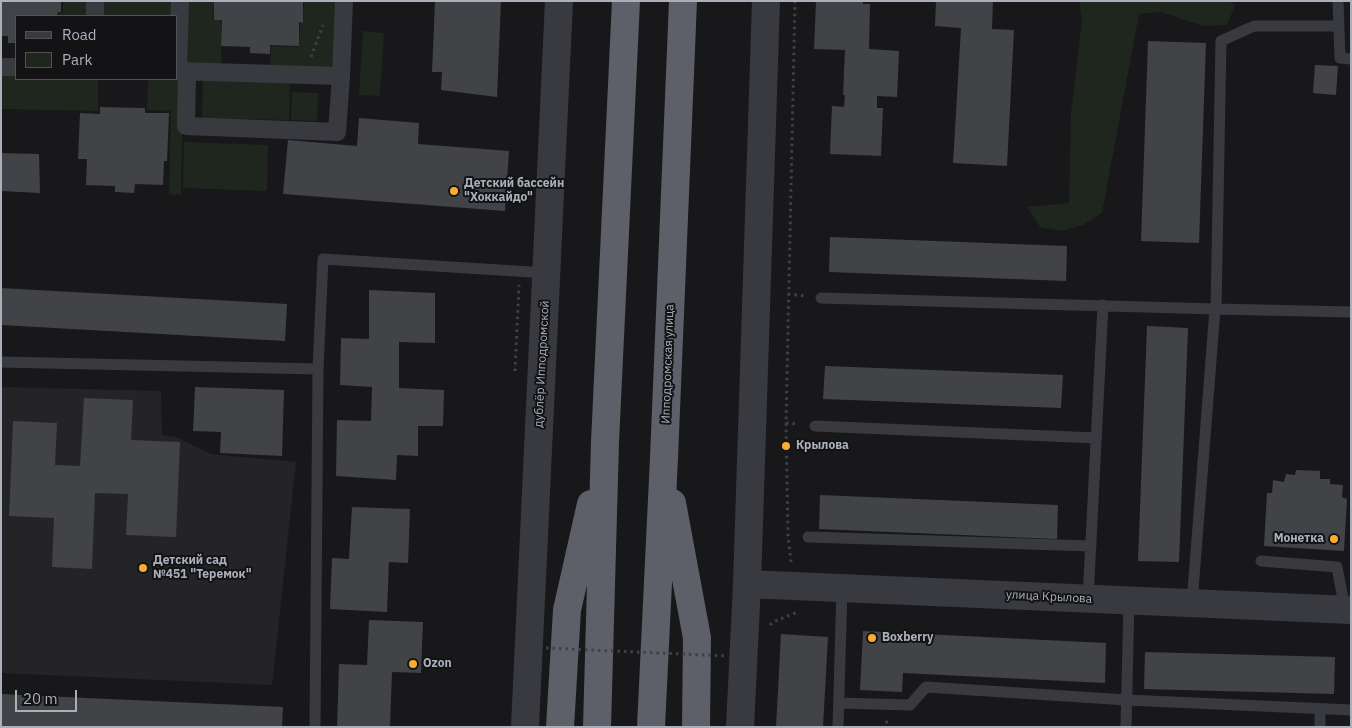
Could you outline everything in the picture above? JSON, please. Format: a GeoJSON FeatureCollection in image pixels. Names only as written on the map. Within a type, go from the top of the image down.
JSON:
{"type":"FeatureCollection","features":[{"type":"Feature","properties":{"kind":"highway","name":"Ипподромская улица"},"geometry":{"type":"LineString","coordinates":[[650,727],[664,458],[682,1]]}},
{"type":"Feature","properties":{"kind":"highway"},"geometry":{"type":"LineString","coordinates":[[597,727],[605,442],[625,5]]}},
{"type":"Feature","properties":{"kind":"highway"},"geometry":{"type":"LineString","coordinates":[[560,727],[567,610],[605,442]]}},
{"type":"Feature","properties":{"kind":"highway"},"geometry":{"type":"LineString","coordinates":[[664,458],[697,638],[696,727]]}},
{"type":"Feature","properties":{"kind":"street"},"geometry":{"type":"LineString","coordinates":[[94,15],[95,1]]}},
{"type":"Feature","properties":{"kind":"street"},"geometry":{"type":"LineString","coordinates":[[180,1],[181,71],[186,126],[337,132],[344,1]]}},
{"type":"Feature","properties":{"kind":"street","name":"дублёр Ипподромской"},"geometry":{"type":"LineString","coordinates":[[525,727],[559,1]]}},
{"type":"Feature","properties":{"kind":"street"},"geometry":{"type":"LineString","coordinates":[[740,727],[747,584],[766,1]]}},
{"type":"Feature","properties":{"kind":"street"},"geometry":{"type":"LineString","coordinates":[[1,67],[15,67]]}},
{"type":"Feature","properties":{"kind":"street"},"geometry":{"type":"LineString","coordinates":[[181,71],[341,76]]}},
{"type":"Feature","properties":{"kind":"street","name":"улица Крылова"},"geometry":{"type":"LineString","coordinates":[[747,584],[795,599],[842,588],[1348,610]]}},
{"type":"Feature","properties":{"kind":"lane"},"geometry":{"type":"LineString","coordinates":[[1338,1],[1340,58],[1351,59]]}},
{"type":"Feature","properties":{"kind":"lane"},"geometry":{"type":"LineString","coordinates":[[1192,604],[1216,309],[1221,41],[1254,26],[1339,26]]}},
{"type":"Feature","properties":{"kind":"lane"},"geometry":{"type":"LineString","coordinates":[[315,727],[318,369],[323,259],[547,273]]}},
{"type":"Feature","properties":{"kind":"lane"},"geometry":{"type":"LineString","coordinates":[[821,298],[1351,312]]}},
{"type":"Feature","properties":{"kind":"lane"},"geometry":{"type":"LineString","coordinates":[[1088,599],[1103,305]]}},
{"type":"Feature","properties":{"kind":"lane"},"geometry":{"type":"LineString","coordinates":[[1,362],[318,369]]}},
{"type":"Feature","properties":{"kind":"lane"},"geometry":{"type":"LineString","coordinates":[[815,426],[1096,438]]}},
{"type":"Feature","properties":{"kind":"lane"},"geometry":{"type":"LineString","coordinates":[[808,537],[1091,546]]}},
{"type":"Feature","properties":{"kind":"lane"},"geometry":{"type":"LineString","coordinates":[[1261,561],[1337,567],[1348,610]]}},
{"type":"Feature","properties":{"kind":"lane"},"geometry":{"type":"LineString","coordinates":[[838,727],[842,588]]}},
{"type":"Feature","properties":{"kind":"lane"},"geometry":{"type":"LineString","coordinates":[[1126,727],[1129,601]]}},
{"type":"Feature","properties":{"kind":"lane"},"geometry":{"type":"LineString","coordinates":[[839,703],[910,705],[926,687],[1127,700],[1351,710]]}},
{"type":"Feature","properties":{"kind":"lane"},"geometry":{"type":"LineString","coordinates":[[1320,709],[1320,727]]}},
{"type":"Feature","properties":{"kind":"path"},"geometry":{"type":"LineString","coordinates":[[795,1],[786,423],[788,536],[795,599],[805,611]]}},
{"type":"Feature","properties":{"kind":"path"},"geometry":{"type":"LineString","coordinates":[[311,57],[325,20]]}},
{"type":"Feature","properties":{"kind":"path"},"geometry":{"type":"LineString","coordinates":[[767,628],[795,599]]}},
{"type":"Feature","properties":{"kind":"path"},"geometry":{"type":"LineString","coordinates":[[546,648],[728,656]]}},
{"type":"Feature","properties":{"kind":"shaded area","name":"Детский сад №451 \"Теремок\""},"geometry":{"type":"Polygon","coordinates":[[[1,387],[161,391],[162,435],[176,437],[211,454],[296,462],[272,685],[1,673],[1,387]]]}},
{"type":"Feature","properties":{"kind":"green space"},"geometry":{"type":"Polygon","coordinates":[[[63,1],[88,1],[88,15],[59,15],[59,13],[63,13],[63,1]]]}},
{"type":"Feature","properties":{"kind":"green space"},"geometry":{"type":"Polygon","coordinates":[[[100,1],[174,1],[172,15],[100,15],[100,1]]]}},
{"type":"Feature","properties":{"kind":"green space"},"geometry":{"type":"Polygon","coordinates":[[[187,1],[214,1],[213,20],[221,20],[221,66],[186,69],[187,1]]]}},
{"type":"Feature","properties":{"kind":"green space"},"geometry":{"type":"Polygon","coordinates":[[[304,1],[341,1],[338,73],[270,67],[271,46],[299,47],[300,23],[303,23],[304,1]]]}},
{"type":"Feature","properties":{"kind":"green space"},"geometry":{"type":"Polygon","coordinates":[[[1079,1],[1230,1],[1235,5],[1227,25],[1203,26],[1161,12],[1139,14],[1102,213],[1083,225],[1062,231],[1040,227],[1027,207],[1069,203],[1071,113],[1082,20],[1079,1]]]}},
{"type":"Feature","properties":{"kind":"green space"},"geometry":{"type":"Polygon","coordinates":[[[363,31],[384,33],[380,96],[359,95],[363,31]]]}},
{"type":"Feature","properties":{"kind":"green space"},"geometry":{"type":"Polygon","coordinates":[[[1,75],[15,75],[15,80],[98,80],[98,111],[1,109],[1,75]]]}},
{"type":"Feature","properties":{"kind":"green space"},"geometry":{"type":"Polygon","coordinates":[[[178,78],[183,78],[181,195],[169,194],[171,111],[147,110],[148,80],[178,80],[178,78]]]}},
{"type":"Feature","properties":{"kind":"green space"},"geometry":{"type":"Polygon","coordinates":[[[203,79],[290,81],[289,120],[202,118],[203,79]]]}},
{"type":"Feature","properties":{"kind":"green space"},"geometry":{"type":"Polygon","coordinates":[[[292,92],[318,93],[317,121],[291,120],[292,92]]]}},
{"type":"Feature","properties":{"kind":"green space"},"geometry":{"type":"Polygon","coordinates":[[[184,142],[268,145],[267,191],[183,188],[184,142]]]}},
{"type":"Feature","properties":{"kind":"building"},"geometry":{"type":"Polygon","coordinates":[[[1,1],[61,1],[61,12],[58,12],[57,15],[15,15],[15,43],[8,43],[8,36],[1,36],[1,1]]]}},
{"type":"Feature","properties":{"kind":"building"},"geometry":{"type":"Polygon","coordinates":[[[214,1],[303,1],[303,23],[299,22],[299,46],[270,45],[270,54],[250,53],[250,47],[221,46],[222,20],[214,20],[214,1]]]}},
{"type":"Feature","properties":{"kind":"building"},"geometry":{"type":"Polygon","coordinates":[[[435,1],[501,1],[497,97],[441,90],[442,72],[432,72],[435,1]]]}},
{"type":"Feature","properties":{"kind":"building"},"geometry":{"type":"Polygon","coordinates":[[[863,1],[863,4],[870,4],[869,49],[899,51],[897,97],[877,96],[877,108],[883,108],[881,156],[830,154],[832,106],[844,107],[845,50],[814,49],[816,2],[863,1]]]}},
{"type":"Feature","properties":{"kind":"building"},"geometry":{"type":"Polygon","coordinates":[[[936,1],[993,1],[992,29],[1014,30],[1007,166],[953,163],[961,28],[935,26],[936,1]]]}},
{"type":"Feature","properties":{"kind":"building"},"geometry":{"type":"Polygon","coordinates":[[[1148,41],[1206,43],[1199,243],[1141,241],[1148,41]]]}},
{"type":"Feature","properties":{"kind":"building"},"geometry":{"type":"Polygon","coordinates":[[[1315,65],[1338,66],[1336,95],[1313,93],[1315,65]]]}},
{"type":"Feature","properties":{"kind":"building"},"geometry":{"type":"Polygon","coordinates":[[[100,107],[145,108],[145,113],[169,113],[167,161],[164,161],[163,185],[135,184],[134,193],[115,192],[115,186],[86,185],[87,159],[78,159],[80,113],[100,114],[100,107]]]}},
{"type":"Feature","properties":{"kind":"building"},"geometry":{"type":"Polygon","coordinates":[[[359,118],[419,123],[418,144],[509,151],[505,211],[283,194],[288,140],[357,146],[359,118]]]}},
{"type":"Feature","properties":{"kind":"building"},"geometry":{"type":"Polygon","coordinates":[[[1,153],[39,154],[40,193],[1,191],[1,153]]]}},
{"type":"Feature","properties":{"kind":"building"},"geometry":{"type":"Polygon","coordinates":[[[830,237],[1067,246],[1066,281],[829,272],[830,237]]]}},
{"type":"Feature","properties":{"kind":"building"},"geometry":{"type":"Polygon","coordinates":[[[1,288],[287,304],[285,341],[1,325],[1,288]]]}},
{"type":"Feature","properties":{"kind":"building"},"geometry":{"type":"Polygon","coordinates":[[[369,290],[435,293],[435,343],[399,342],[399,388],[444,390],[443,426],[418,426],[418,456],[397,455],[396,480],[336,476],[337,420],[371,421],[372,387],[340,385],[341,338],[369,339],[369,290]]]}},
{"type":"Feature","properties":{"kind":"building"},"geometry":{"type":"Polygon","coordinates":[[[1147,326],[1188,328],[1179,562],[1138,561],[1147,326]]]}},
{"type":"Feature","properties":{"kind":"building"},"geometry":{"type":"Polygon","coordinates":[[[825,366],[1063,375],[1061,408],[823,399],[825,366]]]}},
{"type":"Feature","properties":{"kind":"building"},"geometry":{"type":"Polygon","coordinates":[[[195,387],[284,390],[282,456],[220,453],[221,432],[193,431],[195,387]]]}},
{"type":"Feature","properties":{"kind":"building"},"geometry":{"type":"Polygon","coordinates":[[[84,398],[133,400],[131,440],[180,442],[176,537],[126,535],[128,494],[95,493],[92,569],[52,567],[54,518],[9,516],[13,421],[57,423],[55,465],[80,466],[84,398]]]}},
{"type":"Feature","properties":{"kind":"building"},"geometry":{"type":"Polygon","coordinates":[[[1296,470],[1320,471],[1320,479],[1330,479],[1330,484],[1343,485],[1342,497],[1347,499],[1344,551],[1264,546],[1267,493],[1272,493],[1273,480],[1284,482],[1286,474],[1295,475],[1296,470]]]}},
{"type":"Feature","properties":{"kind":"building"},"geometry":{"type":"Polygon","coordinates":[[[820,495],[1058,505],[1057,539],[819,529],[820,495]]]}},
{"type":"Feature","properties":{"kind":"building"},"geometry":{"type":"Polygon","coordinates":[[[352,507],[410,509],[408,563],[389,562],[387,612],[330,609],[332,558],[349,559],[352,507]]]}},
{"type":"Feature","properties":{"kind":"building"},"geometry":{"type":"Polygon","coordinates":[[[369,620],[423,622],[421,673],[392,672],[390,727],[337,727],[339,664],[367,665],[369,620]]]}},
{"type":"Feature","properties":{"kind":"building"},"geometry":{"type":"Polygon","coordinates":[[[863,631],[1106,643],[1105,683],[903,673],[902,692],[860,690],[863,631]]]}},
{"type":"Feature","properties":{"kind":"building"},"geometry":{"type":"Polygon","coordinates":[[[781,634],[828,637],[823,727],[776,727],[781,634]]]}},
{"type":"Feature","properties":{"kind":"building"},"geometry":{"type":"Polygon","coordinates":[[[1145,652],[1335,657],[1334,694],[1144,689],[1145,652]]]}},
{"type":"Feature","properties":{"kind":"building"},"geometry":{"type":"Polygon","coordinates":[[[1,694],[283,707],[282,727],[1,727],[1,694]]]}},
{"type":"Feature","properties":{"kind":"place","name":"Детский бассейн \"Хоккайдо\""},"geometry":{"type":"Point","coordinates":[454,191]}},
{"type":"Feature","properties":{"kind":"place","name":"Крылова"},"geometry":{"type":"Point","coordinates":[786,446]}},
{"type":"Feature","properties":{"kind":"place","name":"Монетка"},"geometry":{"type":"Point","coordinates":[1334,539]}},
{"type":"Feature","properties":{"kind":"place","name":"Детский сад №451 \"Теремок\""},"geometry":{"type":"Point","coordinates":[143,568]}},
{"type":"Feature","properties":{"kind":"place","name":"Boxberry"},"geometry":{"type":"Point","coordinates":[872,638]}},
{"type":"Feature","properties":{"kind":"place","name":"Ozon"},"geometry":{"type":"Point","coordinates":[413,664]}}]}
